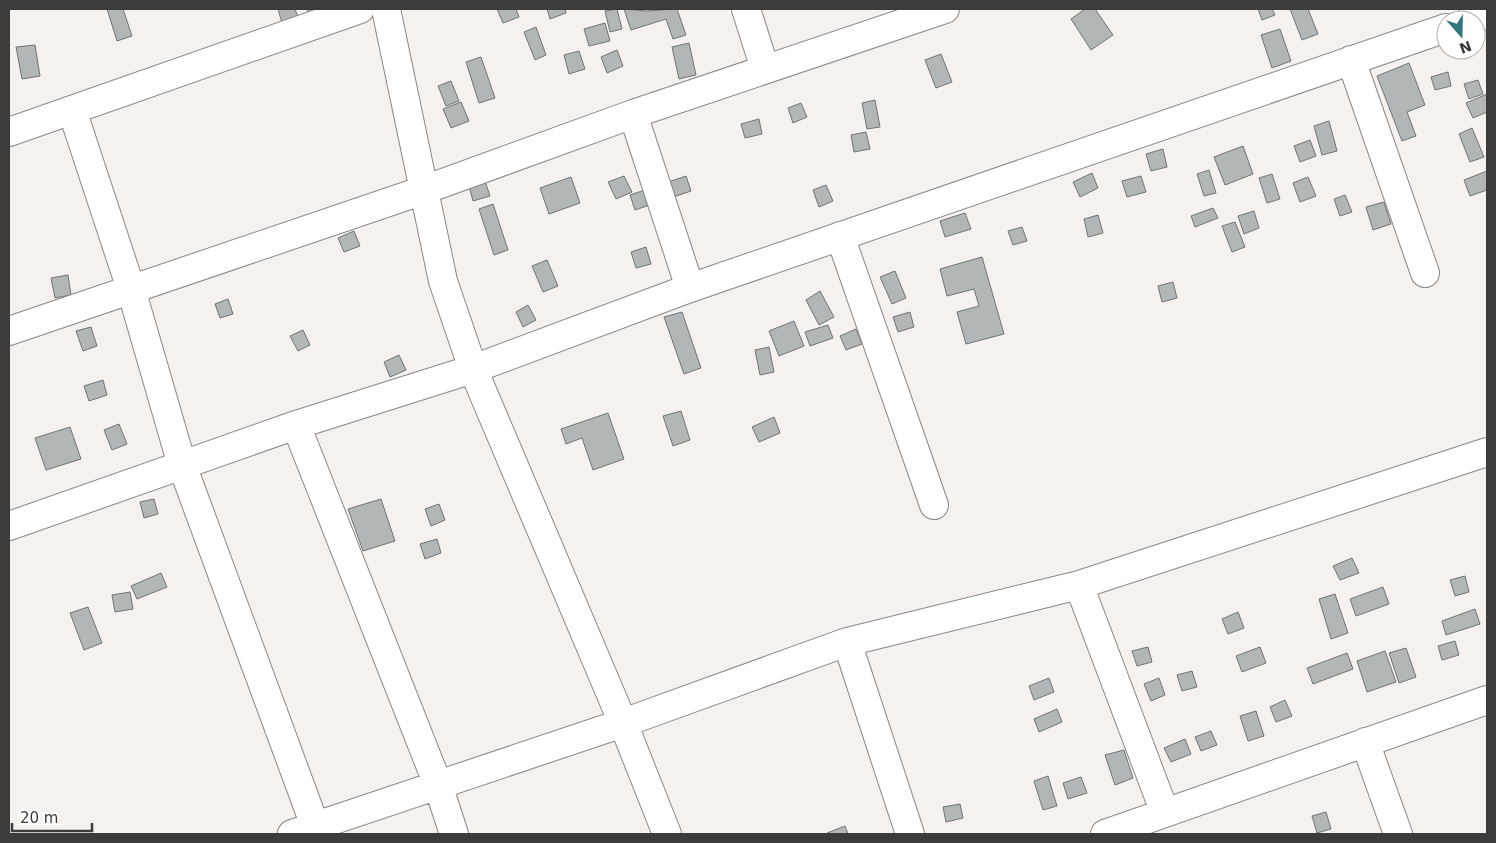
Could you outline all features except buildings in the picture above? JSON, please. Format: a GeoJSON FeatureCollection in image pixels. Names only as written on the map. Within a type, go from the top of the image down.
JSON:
{"type":"FeatureCollection","features":[{"type":"Feature","properties":{"kind":"street"},"geometry":{"type":"LineString","coordinates":[[9,132],[360,9]]}},
{"type":"Feature","properties":{"kind":"street"},"geometry":{"type":"LineString","coordinates":[[386,9],[443,282],[473,369],[624,723],[667,834]]}},
{"type":"Feature","properties":{"kind":"street"},"geometry":{"type":"LineString","coordinates":[[746,9],[764,69]]}},
{"type":"Feature","properties":{"kind":"street"},"geometry":{"type":"LineString","coordinates":[[9,331],[424,190],[633,114],[945,9]]}},
{"type":"Feature","properties":{"kind":"street"},"geometry":{"type":"LineString","coordinates":[[9,526],[296,425],[473,369],[690,288],[1436,31]]}},
{"type":"Feature","properties":{"kind":"street"},"geometry":{"type":"LineString","coordinates":[[1351,60],[1425,273]]}},
{"type":"Feature","properties":{"kind":"street"},"geometry":{"type":"LineString","coordinates":[[72,110],[131,289],[182,465],[308,832],[438,785],[624,723],[847,642],[1079,585],[1487,452]]}},
{"type":"Feature","properties":{"kind":"street"},"geometry":{"type":"LineString","coordinates":[[633,114],[690,288]]}},
{"type":"Feature","properties":{"kind":"street"},"geometry":{"type":"LineString","coordinates":[[840,236],[934,505]]}},
{"type":"Feature","properties":{"kind":"street"},"geometry":{"type":"LineString","coordinates":[[296,425],[438,785],[454,834]]}},
{"type":"Feature","properties":{"kind":"street"},"geometry":{"type":"LineString","coordinates":[[1079,585],[1165,813]]}},
{"type":"Feature","properties":{"kind":"street"},"geometry":{"type":"LineString","coordinates":[[847,642],[910,834]]}},
{"type":"Feature","properties":{"kind":"street"},"geometry":{"type":"LineString","coordinates":[[1105,834],[1487,700]]}},
{"type":"Feature","properties":{"kind":"street"},"geometry":{"type":"LineString","coordinates":[[1365,742],[1398,834]]}}]}
